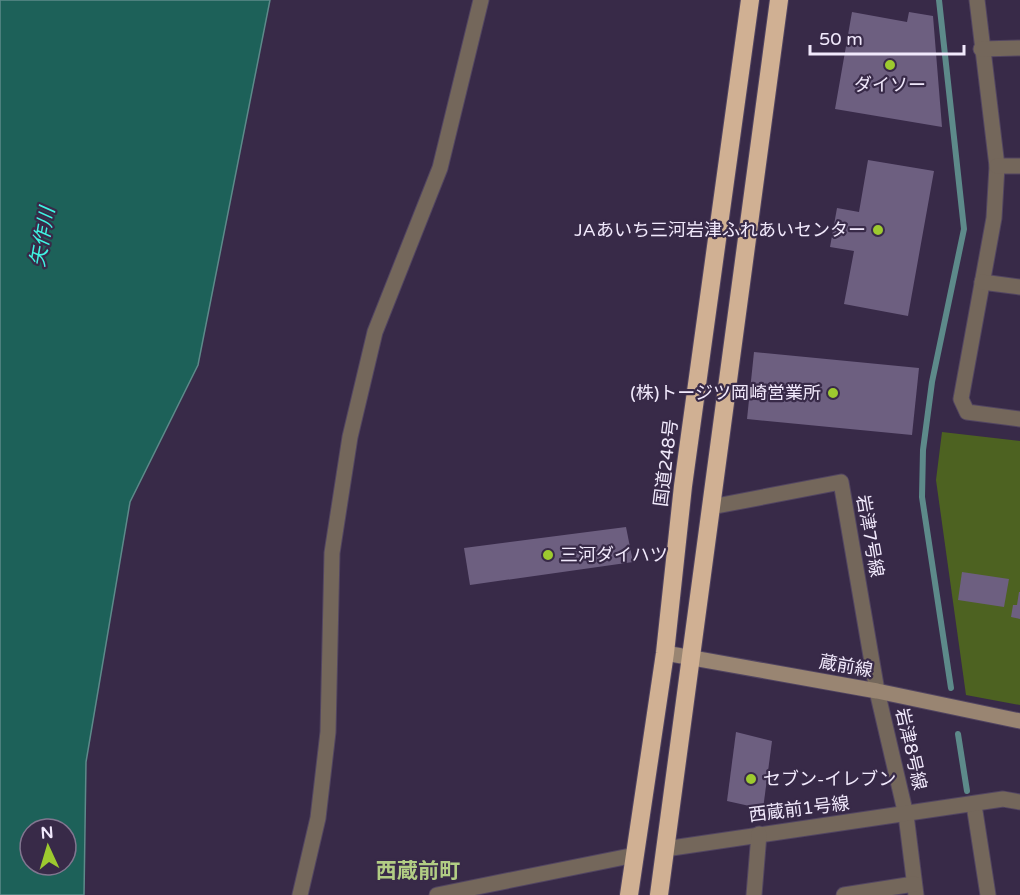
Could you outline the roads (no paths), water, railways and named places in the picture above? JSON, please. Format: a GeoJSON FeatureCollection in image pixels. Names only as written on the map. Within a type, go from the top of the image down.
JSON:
{"type":"FeatureCollection","features":[{"type":"Feature","properties":{"kind":"highway","name":"国道248号"},"geometry":{"type":"LineString","coordinates":[[629,895],[665,653],[683,486],[750,0]]}},
{"type":"Feature","properties":{"kind":"highway"},"geometry":{"type":"LineString","coordinates":[[659,895],[779,0]]}},
{"type":"Feature","properties":{"kind":"street"},"geometry":{"type":"LineString","coordinates":[[300,895],[318,818],[328,732],[332,553],[350,437],[375,332],[440,168],[481,0]]}},
{"type":"Feature","properties":{"kind":"street"},"geometry":{"type":"LineString","coordinates":[[977,0],[981,49],[997,166],[994,211],[961,399],[967,412],[1020,419]]}},
{"type":"Feature","properties":{"kind":"street"},"geometry":{"type":"LineString","coordinates":[[981,49],[1020,48]]}},
{"type":"Feature","properties":{"kind":"street"},"geometry":{"type":"LineString","coordinates":[[997,166],[1020,166]]}},
{"type":"Feature","properties":{"kind":"street"},"geometry":{"type":"LineString","coordinates":[[982,282],[1020,286]]}},
{"type":"Feature","properties":{"kind":"street","name":"岩津7号線"},"geometry":{"type":"LineString","coordinates":[[711,507],[841,482],[877,692]]}},
{"type":"Feature","properties":{"kind":"street","name":"蔵前線"},"geometry":{"type":"LineString","coordinates":[[665,653],[1020,721]]}},
{"type":"Feature","properties":{"kind":"street","name":"岩津8号線"},"geometry":{"type":"LineString","coordinates":[[877,692],[906,815],[915,890]]}},
{"type":"Feature","properties":{"kind":"street","name":"西蔵前1号線"},"geometry":{"type":"LineString","coordinates":[[665,849],[1003,799],[1020,802]]}},
{"type":"Feature","properties":{"kind":"street"},"geometry":{"type":"LineString","coordinates":[[974,805],[988,895]]}},
{"type":"Feature","properties":{"kind":"street"},"geometry":{"type":"LineString","coordinates":[[754,895],[759,834]]}},
{"type":"Feature","properties":{"kind":"street"},"geometry":{"type":"LineString","coordinates":[[437,895],[635,855]]}},
{"type":"Feature","properties":{"kind":"street"},"geometry":{"type":"LineString","coordinates":[[844,895],[915,890]]}},
{"type":"Feature","properties":{"kind":"water","name":"矢作川"},"geometry":{"type":"Polygon","coordinates":[[[0,0],[270,0],[198,365],[130,502],[86,762],[84,895],[0,895],[0,0]]]}},
{"type":"Feature","properties":{"kind":"waterway"},"geometry":{"type":"LineString","coordinates":[[939,0],[964,229],[932,382],[923,450],[922,497],[951,688]]}},
{"type":"Feature","properties":{"kind":"waterway"},"geometry":{"type":"LineString","coordinates":[[958,734],[967,791]]}},
{"type":"Feature","properties":{"kind":"place","name":"ダイソー"},"geometry":{"type":"Point","coordinates":[890,65]}},
{"type":"Feature","properties":{"kind":"place","name":"JAあいち三河岩津ふれあいセンター"},"geometry":{"type":"Point","coordinates":[878,230]}},
{"type":"Feature","properties":{"kind":"place","name":"(株)トージツ岡崎営業所"},"geometry":{"type":"Point","coordinates":[833,393]}},
{"type":"Feature","properties":{"kind":"place","name":"三河ダイハツ"},"geometry":{"type":"Point","coordinates":[548,555]}},
{"type":"Feature","properties":{"kind":"place","name":"セブン-イレブン"},"geometry":{"type":"Point","coordinates":[751,779]}},
{"type":"Feature","properties":{"kind":"district","name":"西蔵前町"},"geometry":{"type":"Point","coordinates":[418,871]}}]}
